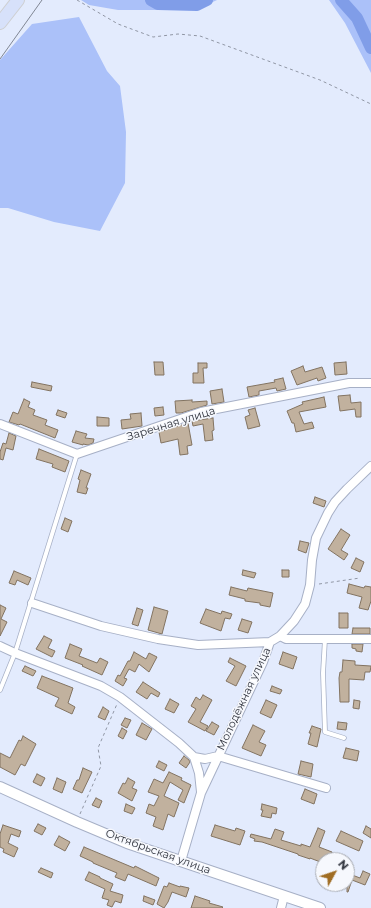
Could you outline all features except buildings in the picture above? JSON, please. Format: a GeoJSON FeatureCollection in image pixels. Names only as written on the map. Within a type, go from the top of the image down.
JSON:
{"type":"FeatureCollection","features":[{"type":"Feature","properties":{"kind":"main road"},"geometry":{"type":"LineString","coordinates":[[0,22],[18,0]]}},
{"type":"Feature","properties":{"kind":"street","name":"Заречная улица"},"geometry":{"type":"LineString","coordinates":[[77,454],[202,412],[348,383],[371,383]]}},
{"type":"Feature","properties":{"kind":"street"},"geometry":{"type":"LineString","coordinates":[[0,424],[77,454]]}},
{"type":"Feature","properties":{"kind":"street","name":"Молодёжная улица"},"geometry":{"type":"LineString","coordinates":[[32,603],[101,626],[158,639],[198,645],[270,642],[280,636],[294,621],[304,604],[310,585],[316,538],[328,513],[335,502],[371,466]]}},
{"type":"Feature","properties":{"kind":"street","name":"Молодёжная улица"},"geometry":{"type":"LineString","coordinates":[[280,636],[286,639],[371,639]]}},
{"type":"Feature","properties":{"kind":"street","name":"Молодёжная улица"},"geometry":{"type":"LineString","coordinates":[[181,861],[201,793],[263,662],[270,642]]}},
{"type":"Feature","properties":{"kind":"street"},"geometry":{"type":"LineString","coordinates":[[0,646],[101,686],[120,697],[179,743],[194,757],[199,773],[201,793]]}},
{"type":"Feature","properties":{"kind":"street","name":"Молодёжная улица"},"geometry":{"type":"LineString","coordinates":[[194,757],[205,759],[218,756],[326,788]]}},
{"type":"Feature","properties":{"kind":"street","name":"Октябрьская улица"},"geometry":{"type":"LineString","coordinates":[[0,787],[127,843],[320,908]]}},
{"type":"Feature","properties":{"kind":"street"},"geometry":{"type":"LineString","coordinates":[[281,908],[284,896]]}},
{"type":"Feature","properties":{"kind":"lane"},"geometry":{"type":"LineString","coordinates":[[0,690],[15,653],[32,603],[77,454]]}},
{"type":"Feature","properties":{"kind":"lane"},"geometry":{"type":"LineString","coordinates":[[325,638],[323,673],[325,732],[344,738]]}},
{"type":"Feature","properties":{"kind":"path"},"geometry":{"type":"LineString","coordinates":[[78,0],[118,24],[152,37],[178,34],[200,36],[320,80],[371,104]]}},
{"type":"Feature","properties":{"kind":"path"},"geometry":{"type":"LineString","coordinates":[[310,585],[360,578]]}},
{"type":"Feature","properties":{"kind":"path"},"geometry":{"type":"LineString","coordinates":[[77,822],[101,766],[98,748],[120,697]]}},
{"type":"Feature","properties":{"kind":"shaded area"},"geometry":{"type":"Polygon","coordinates":[[[81,0],[217,0],[196,10],[118,10],[89,5],[81,0]]]}},
{"type":"Feature","properties":{"kind":"shaded area"},"geometry":{"type":"Polygon","coordinates":[[[329,0],[371,0],[371,73],[345,23],[329,0]]]}},
{"type":"Feature","properties":{"kind":"shaded area"},"geometry":{"type":"Polygon","coordinates":[[[79,17],[107,71],[120,86],[126,132],[125,183],[100,231],[54,222],[8,208],[0,208],[0,60],[32,24],[79,17]]]}},
{"type":"Feature","properties":{"kind":"waterway"},"geometry":{"type":"LineString","coordinates":[[151,0],[158,4],[197,5],[207,0]]}},
{"type":"Feature","properties":{"kind":"waterway"},"geometry":{"type":"LineString","coordinates":[[341,0],[357,18],[371,48]]}},
{"type":"Feature","properties":{"kind":"tram line"},"geometry":{"type":"LineString","coordinates":[[0,59],[42,0]]}}]}
